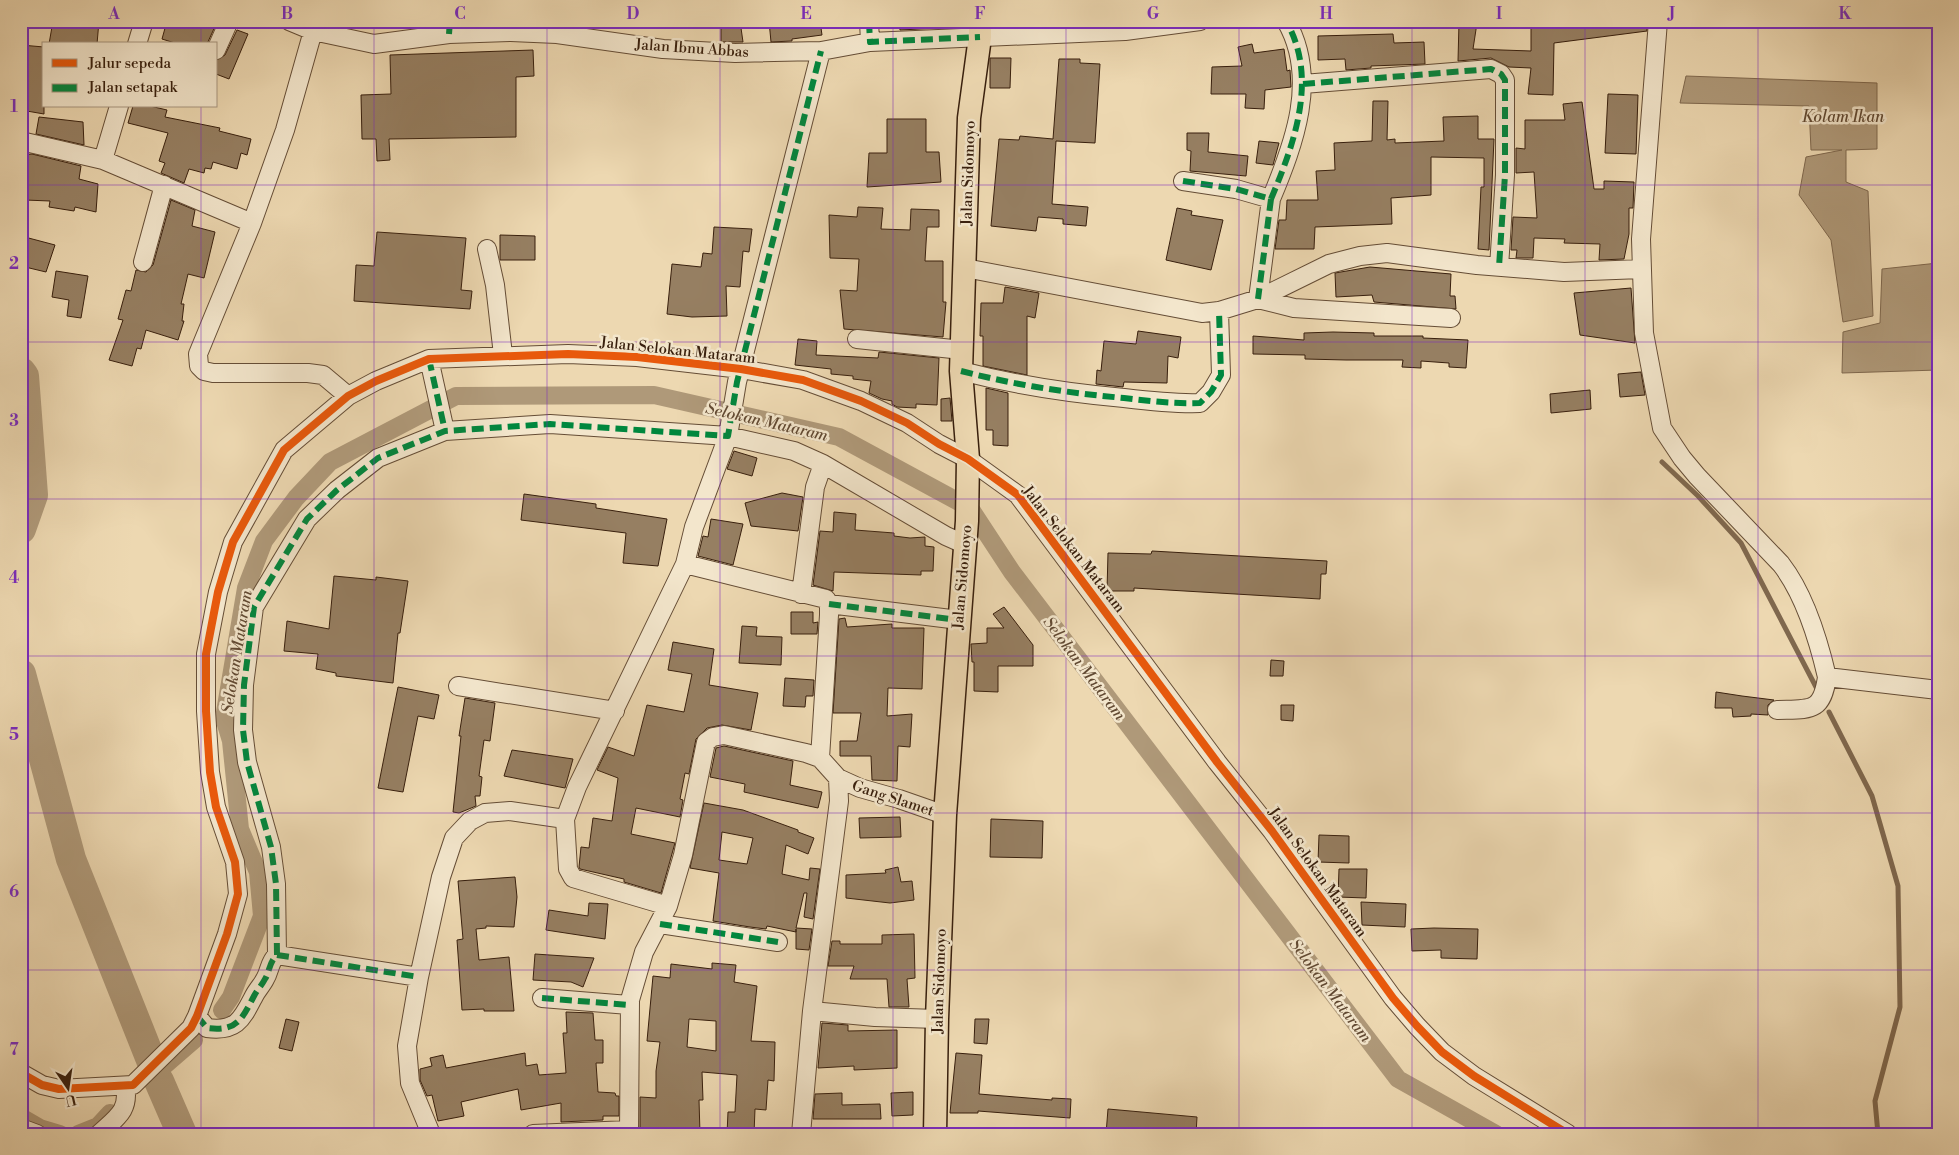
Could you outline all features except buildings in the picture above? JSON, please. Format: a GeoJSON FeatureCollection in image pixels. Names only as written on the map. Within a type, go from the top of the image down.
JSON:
{"type":"FeatureCollection","features":[{"type":"Feature","properties":{"kind":"main road","name":"Jalan Sidomoyo"},"geometry":{"type":"LineString","coordinates":[[935,1134],[937,1019],[945,815],[967,522],[968,459],[962,360],[968,118],[980,29]]}},
{"type":"Feature","properties":{"kind":"street"},"geometry":{"type":"LineString","coordinates":[[138,42],[144,21]]}},
{"type":"Feature","properties":{"kind":"street"},"geometry":{"type":"LineString","coordinates":[[218,46],[229,21]]}},
{"type":"Feature","properties":{"kind":"street"},"geometry":{"type":"LineString","coordinates":[[869,21],[870,42]]}},
{"type":"Feature","properties":{"kind":"street","name":"Jalan Ibnu Abbas"},"geometry":{"type":"LineString","coordinates":[[293,22],[313,31],[374,44],[449,28],[557,34],[663,49],[726,52],[821,51],[870,42],[980,29],[1126,31],[1200,21]]}},
{"type":"Feature","properties":{"kind":"street"},"geometry":{"type":"LineString","coordinates":[[1258,299],[1271,199],[1291,150],[1303,84],[1297,44],[1286,21]]}},
{"type":"Feature","properties":{"kind":"street"},"geometry":{"type":"LineString","coordinates":[[1658,21],[1641,239],[1644,333],[1662,428],[1682,458],[1793,579],[1807,612],[1827,676],[1824,695],[1819,703],[1809,708],[1777,710]]}},
{"type":"Feature","properties":{"kind":"street"},"geometry":{"type":"LineString","coordinates":[[313,31],[284,130],[252,223],[198,354],[199,366],[204,371],[213,373],[308,373],[323,375],[348,396]]}},
{"type":"Feature","properties":{"kind":"street"},"geometry":{"type":"LineString","coordinates":[[668,906],[573,878],[568,869],[565,819],[577,787],[685,564],[694,527],[728,436],[730,415],[739,375],[821,51]]}},
{"type":"Feature","properties":{"kind":"street"},"geometry":{"type":"LineString","coordinates":[[1303,84],[1454,70],[1491,69],[1500,74],[1505,80],[1505,176],[1499,267]]}},
{"type":"Feature","properties":{"kind":"street"},"geometry":{"type":"LineString","coordinates":[[103,160],[118,108]]}},
{"type":"Feature","properties":{"kind":"street"},"geometry":{"type":"LineString","coordinates":[[21,140],[103,160],[252,223]]}},
{"type":"Feature","properties":{"kind":"street"},"geometry":{"type":"LineString","coordinates":[[1183,181],[1236,189],[1271,199]]}},
{"type":"Feature","properties":{"kind":"street"},"geometry":{"type":"LineString","coordinates":[[142,262],[164,185]]}},
{"type":"Feature","properties":{"kind":"street"},"geometry":{"type":"LineString","coordinates":[[487,248],[496,285],[503,356]]}},
{"type":"Feature","properties":{"kind":"street"},"geometry":{"type":"LineString","coordinates":[[965,268],[1202,313],[1219,311],[1258,299],[1329,264],[1360,256],[1387,253],[1499,267],[1564,272],[1641,269]]}},
{"type":"Feature","properties":{"kind":"street"},"geometry":{"type":"LineString","coordinates":[[1258,299],[1294,308],[1451,318]]}},
{"type":"Feature","properties":{"kind":"street"},"geometry":{"type":"LineString","coordinates":[[857,339],[962,360],[1008,383],[1080,394],[1182,404],[1200,403],[1212,392],[1221,375],[1219,311]]}},
{"type":"Feature","properties":{"kind":"street","name":"Jalan Selokan Mataram"},"geometry":{"type":"LineString","coordinates":[[129,1086],[194,1022],[226,934],[238,894],[235,862],[216,807],[210,772],[206,654],[218,592],[233,542],[284,450],[348,396],[376,382],[430,365],[503,356],[568,354],[637,356],[739,375],[803,380],[861,401],[907,423],[939,444],[968,459],[1018,495],[1217,762],[1272,831],[1393,998],[1417,1026],[1442,1052],[1474,1076],[1568,1134]]}},
{"type":"Feature","properties":{"kind":"street"},"geometry":{"type":"LineString","coordinates":[[430,365],[444,431]]}},
{"type":"Feature","properties":{"kind":"street"},"geometry":{"type":"LineString","coordinates":[[194,1022],[207,1028],[220,1030],[232,1027],[241,1019],[265,980],[272,960],[277,955],[276,884],[271,847],[247,762],[243,730],[244,685],[254,607],[307,518],[337,490],[378,458],[444,431],[550,424],[728,436],[794,452],[823,464],[946,536],[964,544]]}},
{"type":"Feature","properties":{"kind":"street"},"geometry":{"type":"LineString","coordinates":[[801,594],[815,487],[823,464]]}},
{"type":"Feature","properties":{"kind":"street"},"geometry":{"type":"LineString","coordinates":[[685,564],[801,594],[823,597],[829,604],[959,620]]}},
{"type":"Feature","properties":{"kind":"street"},"geometry":{"type":"LineString","coordinates":[[533,1134],[629,1132],[628,1006],[644,952],[668,906],[683,855],[706,742],[712,737],[724,735],[796,749],[820,758],[829,604]]}},
{"type":"Feature","properties":{"kind":"street"},"geometry":{"type":"LineString","coordinates":[[1827,676],[1938,690]]}},
{"type":"Feature","properties":{"kind":"street"},"geometry":{"type":"LineString","coordinates":[[458,686],[615,711]]}},
{"type":"Feature","properties":{"kind":"street","name":"Gang Slamet"},"geometry":{"type":"LineString","coordinates":[[820,758],[838,778],[860,788],[945,815]]}},
{"type":"Feature","properties":{"kind":"street"},"geometry":{"type":"LineString","coordinates":[[801,1134],[812,1011],[839,801],[838,778]]}},
{"type":"Feature","properties":{"kind":"street"},"geometry":{"type":"LineString","coordinates":[[431,1134],[410,1083],[407,1046],[418,977],[440,877],[454,838],[470,821],[485,814],[510,811],[565,819]]}},
{"type":"Feature","properties":{"kind":"street"},"geometry":{"type":"LineString","coordinates":[[660,924],[778,942]]}},
{"type":"Feature","properties":{"kind":"street"},"geometry":{"type":"LineString","coordinates":[[277,955],[418,977]]}},
{"type":"Feature","properties":{"kind":"street"},"geometry":{"type":"LineString","coordinates":[[542,998],[628,1006]]}},
{"type":"Feature","properties":{"kind":"street"},"geometry":{"type":"LineString","coordinates":[[812,1011],[874,1017],[937,1019]]}},
{"type":"Feature","properties":{"kind":"street"},"geometry":{"type":"LineString","coordinates":[[21,1073],[42,1084],[59,1089],[129,1086],[125,1108],[100,1134]]}},
{"type":"Feature","properties":{"kind":"street"},"geometry":{"type":"LineString","coordinates":[[21,1128],[37,1134]]}},
{"type":"Feature","properties":{"kind":"water","name":"Kolam Ikan"},"geometry":{"type":"Polygon","coordinates":[[[1686,76],[1877,83],[1877,149],[1846,150],[1846,182],[1868,191],[1873,316],[1843,322],[1831,240],[1799,195],[1806,157],[1842,150],[1811,150],[1809,106],[1680,103],[1686,76]]]}},
{"type":"Feature","properties":{"kind":"water"},"geometry":{"type":"Polygon","coordinates":[[[1938,263],[1938,370],[1842,373],[1843,332],[1880,323],[1882,269],[1938,263]]]}},
{"type":"Feature","properties":{"kind":"waterway"},"geometry":{"type":"LineString","coordinates":[[21,372],[24,376],[33,495],[21,529]]}},
{"type":"Feature","properties":{"kind":"waterway","name":"Selokan Mataram"},"geometry":{"type":"LineString","coordinates":[[222,1010],[231,997],[262,916],[258,872],[240,829],[231,741],[224,718],[246,588],[264,541],[296,498],[330,462],[456,396],[654,395],[839,437],[970,508],[1012,572],[1398,1079],[1496,1134]]}},
{"type":"Feature","properties":{"kind":"waterway"},"geometry":{"type":"LineString","coordinates":[[1662,462],[1698,496],[1741,543],[1816,687]]}},
{"type":"Feature","properties":{"kind":"waterway"},"geometry":{"type":"LineString","coordinates":[[21,674],[71,859],[153,1065]]}},
{"type":"Feature","properties":{"kind":"waterway"},"geometry":{"type":"LineString","coordinates":[[1829,712],[1872,796],[1898,886],[1900,1007],[1875,1101],[1878,1134]]}},
{"type":"Feature","properties":{"kind":"waterway","name":"Selokan Mataram"},"geometry":{"type":"LineString","coordinates":[[149,1079],[194,1040]]}},
{"type":"Feature","properties":{"kind":"waterway"},"geometry":{"type":"LineString","coordinates":[[159,1081],[182,1134]]}},
{"type":"Feature","properties":{"kind":"waterway","name":"Selokan Mataram"},"geometry":{"type":"LineString","coordinates":[[78,1134],[98,1126],[110,1113]]}},
{"type":"Feature","properties":{"kind":"waterway","name":"Selokan Mataram"},"geometry":{"type":"LineString","coordinates":[[21,1117],[40,1128],[60,1134]]}},
{"type":"Feature","properties":{"kind":"marked path"},"geometry":{"type":"LineString","coordinates":[[449,34],[450,21]]}},
{"type":"Feature","properties":{"kind":"marked path"},"geometry":{"type":"LineString","coordinates":[[869,21],[870,42],[980,37]]}},
{"type":"Feature","properties":{"kind":"marked path"},"geometry":{"type":"LineString","coordinates":[[1271,199],[1295,134],[1302,88],[1301,65],[1296,43],[1286,21]]}},
{"type":"Feature","properties":{"kind":"marked path"},"geometry":{"type":"LineString","coordinates":[[197,1016],[207,1028],[217,1029],[232,1026],[246,1011],[277,955],[276,884],[271,847],[247,762],[243,730],[244,685],[254,607],[307,519],[337,490],[378,458],[445,431],[550,424],[728,436],[737,382],[821,51]]}},
{"type":"Feature","properties":{"kind":"marked path"},"geometry":{"type":"LineString","coordinates":[[1303,84],[1491,69],[1501,74],[1505,80],[1505,175],[1499,267]]}},
{"type":"Feature","properties":{"kind":"marked path"},"geometry":{"type":"LineString","coordinates":[[1183,181],[1236,189],[1271,199],[1258,299]]}},
{"type":"Feature","properties":{"kind":"marked path"},"geometry":{"type":"LineString","coordinates":[[961,371],[1062,391],[1162,402],[1200,403],[1211,392],[1221,375],[1219,311]]}},
{"type":"Feature","properties":{"kind":"marked path"},"geometry":{"type":"LineString","coordinates":[[429,359],[445,431]]}},
{"type":"Feature","properties":{"kind":"marked path"},"geometry":{"type":"LineString","coordinates":[[829,604],[959,620]]}},
{"type":"Feature","properties":{"kind":"marked path"},"geometry":{"type":"LineString","coordinates":[[660,924],[778,942]]}},
{"type":"Feature","properties":{"kind":"marked path"},"geometry":{"type":"LineString","coordinates":[[277,955],[419,977]]}},
{"type":"Feature","properties":{"kind":"marked path"},"geometry":{"type":"LineString","coordinates":[[542,998],[629,1005]]}},
{"type":"Feature","properties":{"kind":"marked path"},"geometry":{"type":"LineString","coordinates":[[533,1134],[629,1130]]}},
{"type":"Feature","properties":{"kind":"cycle path"},"geometry":{"type":"LineString","coordinates":[[21,1073],[42,1085],[59,1089],[133,1085],[191,1028],[197,1016],[227,934],[238,894],[235,862],[216,807],[210,772],[206,711],[206,654],[218,592],[233,542],[284,450],[348,396],[376,381],[429,359],[568,354],[637,357],[741,369],[803,380],[861,401],[907,423],[939,444],[968,459],[1018,495],[1217,762],[1272,831],[1393,998],[1417,1026],[1442,1052],[1474,1076],[1568,1134]]}}]}
